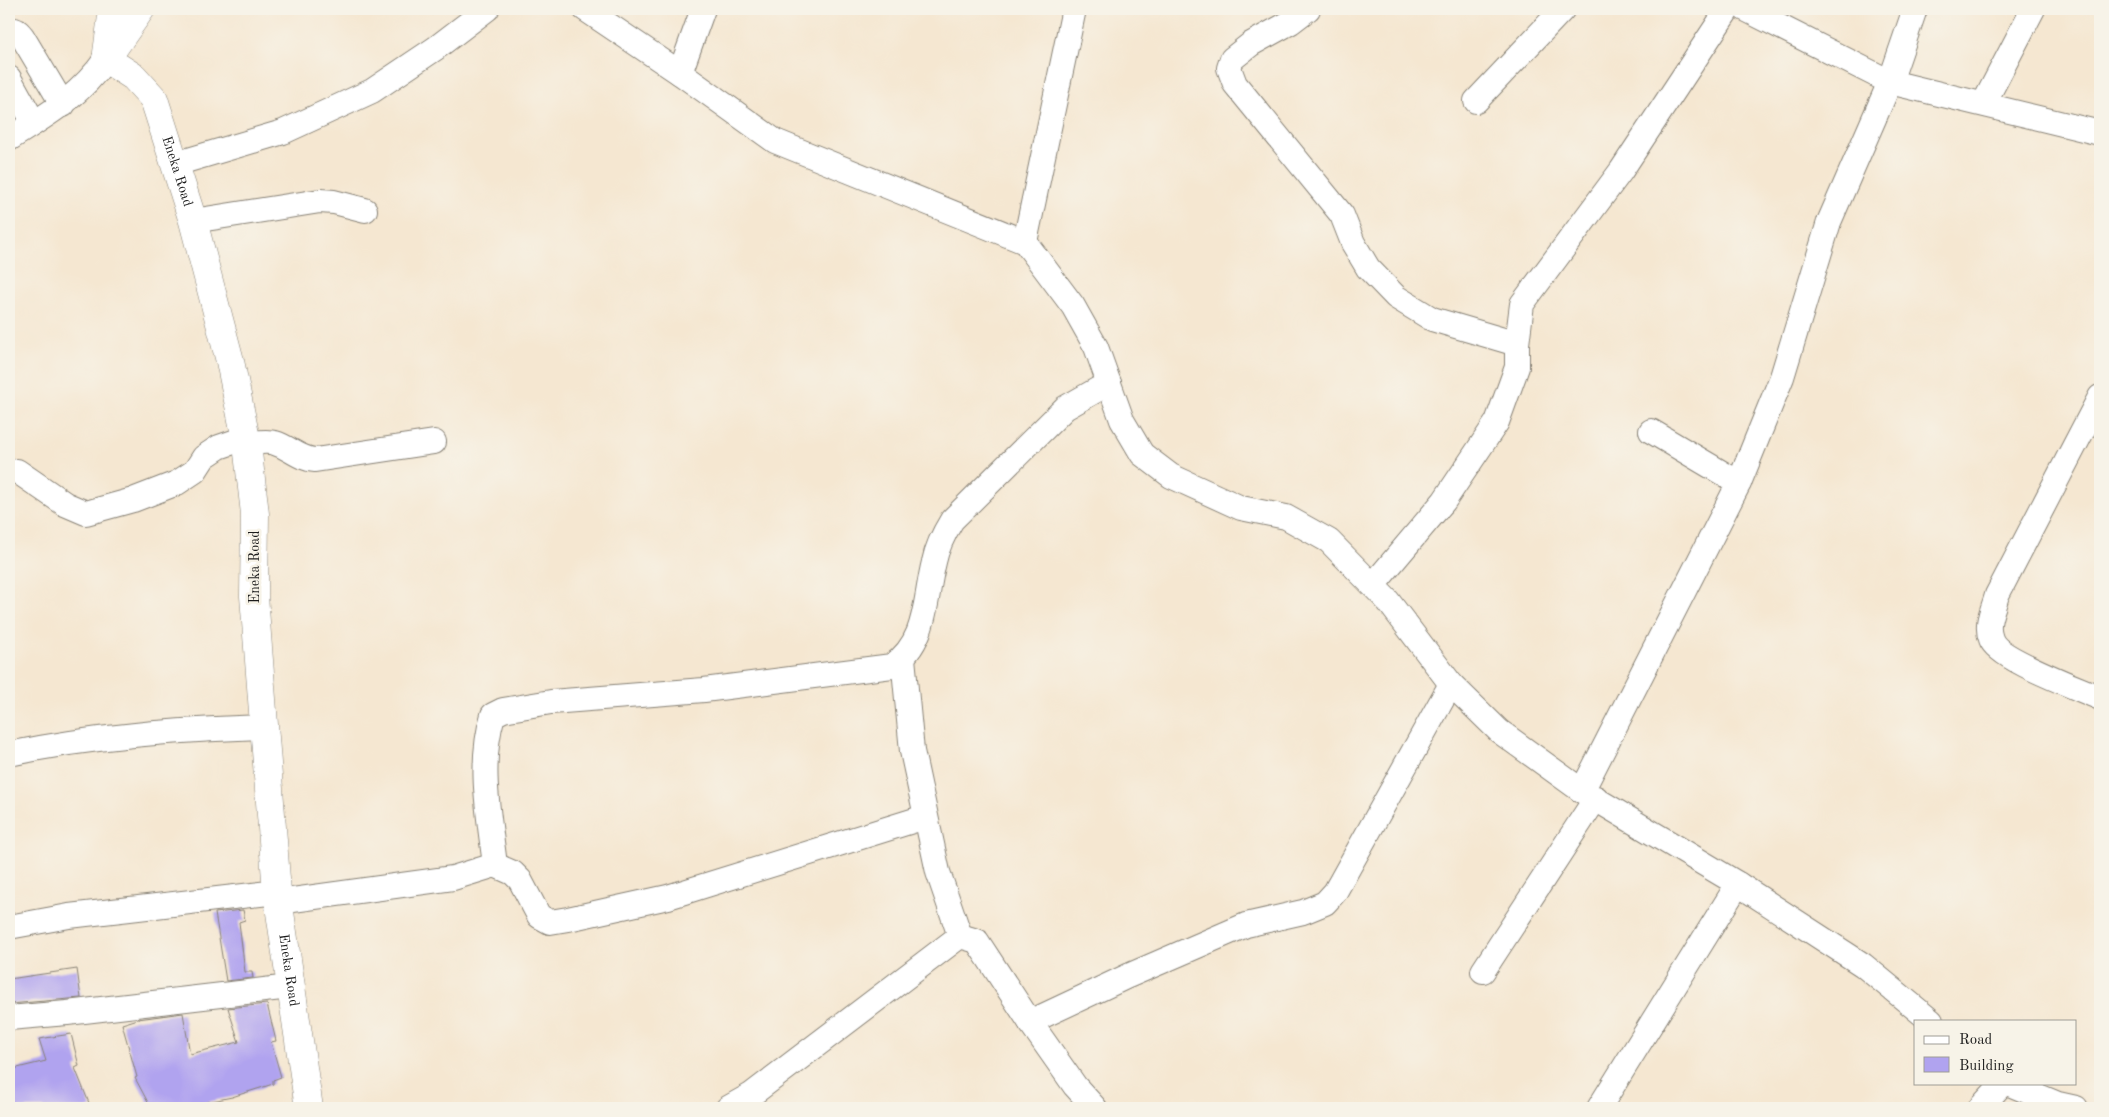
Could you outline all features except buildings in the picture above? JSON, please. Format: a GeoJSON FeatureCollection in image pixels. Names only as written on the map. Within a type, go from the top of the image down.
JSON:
{"type":"FeatureCollection","features":[{"type":"Feature","properties":{"kind":"main road"},"geometry":{"type":"LineString","coordinates":[[106,59],[113,9]]}},
{"type":"Feature","properties":{"kind":"main road"},"geometry":{"type":"LineString","coordinates":[[106,59],[140,9]]}},
{"type":"Feature","properties":{"kind":"main road","name":"Eneka Road"},"geometry":{"type":"LineString","coordinates":[[106,59],[134,76],[154,99],[193,221],[230,360],[246,441],[255,514],[254,596],[278,897],[309,1108]]}},
{"type":"Feature","properties":{"kind":"street"},"geometry":{"type":"LineString","coordinates":[[175,164],[283,132],[372,91],[436,48],[487,9]]}},
{"type":"Feature","properties":{"kind":"street"},"geometry":{"type":"LineString","coordinates":[[585,9],[680,73],[775,141],[1024,242],[1073,306],[1096,347],[1122,420],[1142,454],[1170,476],[1242,508],[1286,517],[1330,542],[1388,600],[1451,684],[1499,730],[1589,795],[1738,884],[1863,965],[1930,1020]]}},
{"type":"Feature","properties":{"kind":"street"},"geometry":{"type":"LineString","coordinates":[[680,73],[703,9]]}},
{"type":"Feature","properties":{"kind":"street"},"geometry":{"type":"LineString","coordinates":[[1024,242],[1074,9]]}},
{"type":"Feature","properties":{"kind":"street"},"geometry":{"type":"LineString","coordinates":[[1476,101],[1563,9]]}},
{"type":"Feature","properties":{"kind":"street"},"geometry":{"type":"LineString","coordinates":[[1374,584],[1444,501],[1497,422],[1517,367],[1517,344],[1522,304],[1620,170],[1728,9]]}},
{"type":"Feature","properties":{"kind":"street"},"geometry":{"type":"LineString","coordinates":[[1746,9],[1890,82],[2100,133]]}},
{"type":"Feature","properties":{"kind":"street"},"geometry":{"type":"LineString","coordinates":[[1483,971],[1589,795],[1738,483],[1782,376],[1829,222],[1890,82],[1915,9]]}},
{"type":"Feature","properties":{"kind":"street"},"geometry":{"type":"LineString","coordinates":[[1984,104],[2033,9]]}},
{"type":"Feature","properties":{"kind":"street"},"geometry":{"type":"LineString","coordinates":[[1293,13],[1232,59],[1230,68],[1235,84],[1342,215],[1354,243],[1368,268],[1396,297],[1432,319],[1517,344]]}},
{"type":"Feature","properties":{"kind":"street"},"geometry":{"type":"LineString","coordinates":[[9,31],[13,29],[18,30],[62,105]]}},
{"type":"Feature","properties":{"kind":"street"},"geometry":{"type":"LineString","coordinates":[[9,139],[62,105],[91,80],[106,59]]}},
{"type":"Feature","properties":{"kind":"street"},"geometry":{"type":"LineString","coordinates":[[9,78],[34,123]]}},
{"type":"Feature","properties":{"kind":"street"},"geometry":{"type":"LineString","coordinates":[[193,221],[320,201],[334,202],[365,210]]}},
{"type":"Feature","properties":{"kind":"street"},"geometry":{"type":"LineString","coordinates":[[495,865],[484,780],[489,729],[493,714],[503,710],[551,702],[704,690],[892,666],[903,658],[911,648],[922,625],[934,561],[942,537],[952,520],[1064,408],[1109,383]]}},
{"type":"Feature","properties":{"kind":"street"},"geometry":{"type":"LineString","coordinates":[[2100,397],[1997,595],[1988,625],[1990,639],[1994,647],[2010,658],[2100,698]]}},
{"type":"Feature","properties":{"kind":"street"},"geometry":{"type":"LineString","coordinates":[[1651,431],[1738,483]]}},
{"type":"Feature","properties":{"kind":"street"},"geometry":{"type":"LineString","coordinates":[[17,471],[65,504],[86,513],[133,500],[177,483],[195,471],[204,457],[218,447],[246,441],[276,443],[303,458],[315,460],[434,442]]}},
{"type":"Feature","properties":{"kind":"street"},"geometry":{"type":"LineString","coordinates":[[903,658],[912,751],[925,817],[938,872],[960,936]]}},
{"type":"Feature","properties":{"kind":"street"},"geometry":{"type":"LineString","coordinates":[[1030,1022],[1128,976],[1246,925],[1303,912],[1325,903],[1335,892],[1451,684]]}},
{"type":"Feature","properties":{"kind":"street"},"geometry":{"type":"LineString","coordinates":[[9,754],[57,744],[170,731],[263,727]]}},
{"type":"Feature","properties":{"kind":"street"},"geometry":{"type":"LineString","coordinates":[[9,927],[69,916],[278,897],[453,878],[495,865],[513,874],[520,880],[539,916],[550,922],[668,897],[925,817]]}},
{"type":"Feature","properties":{"kind":"street"},"geometry":{"type":"LineString","coordinates":[[1599,1108],[1738,884]]}},
{"type":"Feature","properties":{"kind":"street"},"geometry":{"type":"LineString","coordinates":[[960,936],[977,941],[1030,1022],[1076,1086],[1095,1108]]}},
{"type":"Feature","properties":{"kind":"street"},"geometry":{"type":"LineString","coordinates":[[728,1108],[754,1102],[960,936]]}},
{"type":"Feature","properties":{"kind":"street"},"geometry":{"type":"LineString","coordinates":[[9,1018],[290,987]]}},
{"type":"Feature","properties":{"kind":"street"},"geometry":{"type":"LineString","coordinates":[[1980,1108],[2002,1084]]}},
{"type":"Feature","properties":{"kind":"street"},"geometry":{"type":"LineString","coordinates":[[2009,1084],[2058,1104],[2076,1108]]}}]}
